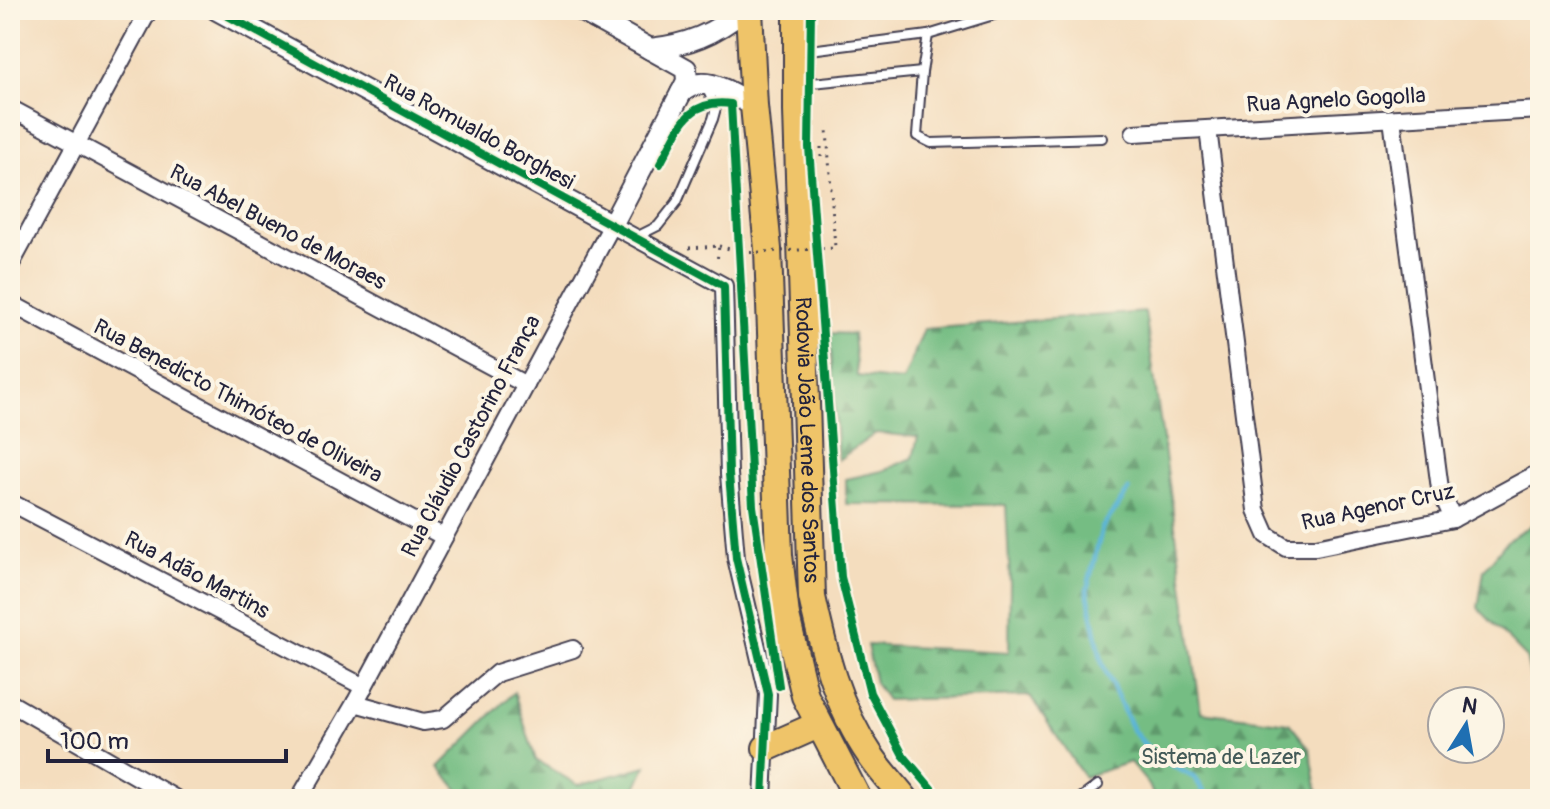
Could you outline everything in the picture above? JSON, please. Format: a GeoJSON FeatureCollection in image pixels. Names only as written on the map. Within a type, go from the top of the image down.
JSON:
{"type":"FeatureCollection","features":[{"type":"Feature","properties":{"kind":"main road","name":"Rodovia João Leme dos Santos"},"geometry":{"type":"LineString","coordinates":[[746,10],[768,249],[779,555],[786,616],[805,696],[858,799]]}},
{"type":"Feature","properties":{"kind":"main road","name":"Rodovia João Leme dos Santos"},"geometry":{"type":"LineString","coordinates":[[797,10],[812,597],[823,649],[851,723],[870,755],[905,799]]}},
{"type":"Feature","properties":{"kind":"main road"},"geometry":{"type":"LineString","coordinates":[[766,748],[818,725]]}},
{"type":"Feature","properties":{"kind":"street"},"geometry":{"type":"LineString","coordinates":[[10,266],[149,10]]}},
{"type":"Feature","properties":{"kind":"street","name":"Rua Romualdo Borghesi"},"geometry":{"type":"LineString","coordinates":[[217,10],[724,286],[729,474],[736,558],[768,694],[766,748]]}},
{"type":"Feature","properties":{"kind":"street"},"geometry":{"type":"LineString","coordinates":[[580,10],[686,69]]}},
{"type":"Feature","properties":{"kind":"street"},"geometry":{"type":"LineString","coordinates":[[650,49],[679,46],[706,35],[746,10]]}},
{"type":"Feature","properties":{"kind":"street","name":"Rua Cláudio Castorino França"},"geometry":{"type":"LineString","coordinates":[[299,799],[364,687],[612,225],[687,81],[686,69]]}},
{"type":"Feature","properties":{"kind":"street"},"geometry":{"type":"LineString","coordinates":[[681,93],[687,88],[709,84],[754,106]]}},
{"type":"Feature","properties":{"kind":"street","name":"Rua Abel Bueno de Moraes"},"geometry":{"type":"LineString","coordinates":[[10,108],[526,385]]}},
{"type":"Feature","properties":{"kind":"street","name":"Rua Agnelo Gogolla"},"geometry":{"type":"LineString","coordinates":[[1134,133],[1540,110]]}},
{"type":"Feature","properties":{"kind":"street"},"geometry":{"type":"LineString","coordinates":[[1392,119],[1440,489],[1453,519]]}},
{"type":"Feature","properties":{"kind":"street","name":"Rua Agenor Cruz"},"geometry":{"type":"LineString","coordinates":[[1208,129],[1256,510],[1267,535],[1286,547],[1316,547],[1453,519],[1540,472]]}},
{"type":"Feature","properties":{"kind":"street","name":"Rua Benedicto Thimóteo de Oliveira"},"geometry":{"type":"LineString","coordinates":[[10,303],[444,537]]}},
{"type":"Feature","properties":{"kind":"street","name":"Rua Adão Martins"},"geometry":{"type":"LineString","coordinates":[[10,502],[364,687]]}},
{"type":"Feature","properties":{"kind":"street"},"geometry":{"type":"LineString","coordinates":[[355,703],[423,722],[443,719],[497,673],[573,649]]}},
{"type":"Feature","properties":{"kind":"street"},"geometry":{"type":"LineString","coordinates":[[10,703],[176,799]]}},
{"type":"Feature","properties":{"kind":"street"},"geometry":{"type":"LineString","coordinates":[[763,799],[766,748]]}},
{"type":"Feature","properties":{"kind":"lane"},"geometry":{"type":"LineString","coordinates":[[797,52],[928,35],[1010,10]]}},
{"type":"Feature","properties":{"kind":"lane"},"geometry":{"type":"LineString","coordinates":[[928,35],[917,136],[921,140],[931,143],[1102,138]]}},
{"type":"Feature","properties":{"kind":"lane"},"geometry":{"type":"LineString","coordinates":[[636,238],[658,226],[677,202],[716,108],[709,84],[686,69]]}},
{"type":"Feature","properties":{"kind":"lane"},"geometry":{"type":"LineString","coordinates":[[797,84],[922,72]]}},
{"type":"Feature","properties":{"kind":"lane"},"geometry":{"type":"LineString","coordinates":[[1079,799],[1098,785]]}},
{"type":"Feature","properties":{"kind":"path"},"geometry":{"type":"LineString","coordinates":[[679,244],[690,249],[719,246],[743,253],[835,248],[827,130],[820,130]]}},
{"type":"Feature","properties":{"kind":"path"},"geometry":{"type":"LineString","coordinates":[[821,145],[821,160]]}},
{"type":"Feature","properties":{"kind":"path"},"geometry":{"type":"LineString","coordinates":[[816,237],[819,266]]}},
{"type":"Feature","properties":{"kind":"path"},"geometry":{"type":"LineString","coordinates":[[740,243],[741,258]]}},
{"type":"Feature","properties":{"kind":"path"},"geometry":{"type":"LineString","coordinates":[[717,261],[719,246]]}},
{"type":"Feature","properties":{"kind":"green space","name":"Sistema de Lazer"},"geometry":{"type":"Polygon","coordinates":[[[1145,312],[1201,712],[1289,723],[1310,749],[1319,799],[1155,799],[1149,785],[1130,762],[1084,777],[1030,696],[887,700],[875,683],[867,645],[1009,652],[1006,505],[846,504],[846,479],[882,471],[913,458],[918,437],[876,433],[838,460],[830,333],[853,334],[857,376],[903,381],[924,329],[1145,312]]]}},
{"type":"Feature","properties":{"kind":"green space"},"geometry":{"type":"Polygon","coordinates":[[[1540,519],[1540,719],[1526,657],[1478,608],[1484,570],[1507,541],[1540,519]]]}},
{"type":"Feature","properties":{"kind":"green space"},"geometry":{"type":"Polygon","coordinates":[[[514,692],[536,760],[578,785],[646,766],[631,799],[466,799],[439,767],[514,692]]]}},
{"type":"Feature","properties":{"kind":"waterway"},"geometry":{"type":"LineString","coordinates":[[1129,490],[1102,528],[1087,590],[1102,663],[1133,731],[1154,755],[1195,778],[1209,799]]}},
{"type":"Feature","properties":{"kind":"cycle path"},"geometry":{"type":"LineString","coordinates":[[217,10],[724,286],[729,474],[736,558],[768,694],[763,799]]}},
{"type":"Feature","properties":{"kind":"cycle path"},"geometry":{"type":"LineString","coordinates":[[811,10],[809,147],[841,577],[870,693],[903,755],[940,799]]}},
{"type":"Feature","properties":{"kind":"cycle path"},"geometry":{"type":"LineString","coordinates":[[660,164],[679,128],[694,111],[716,103],[731,104],[753,506],[779,686]]}}]}
